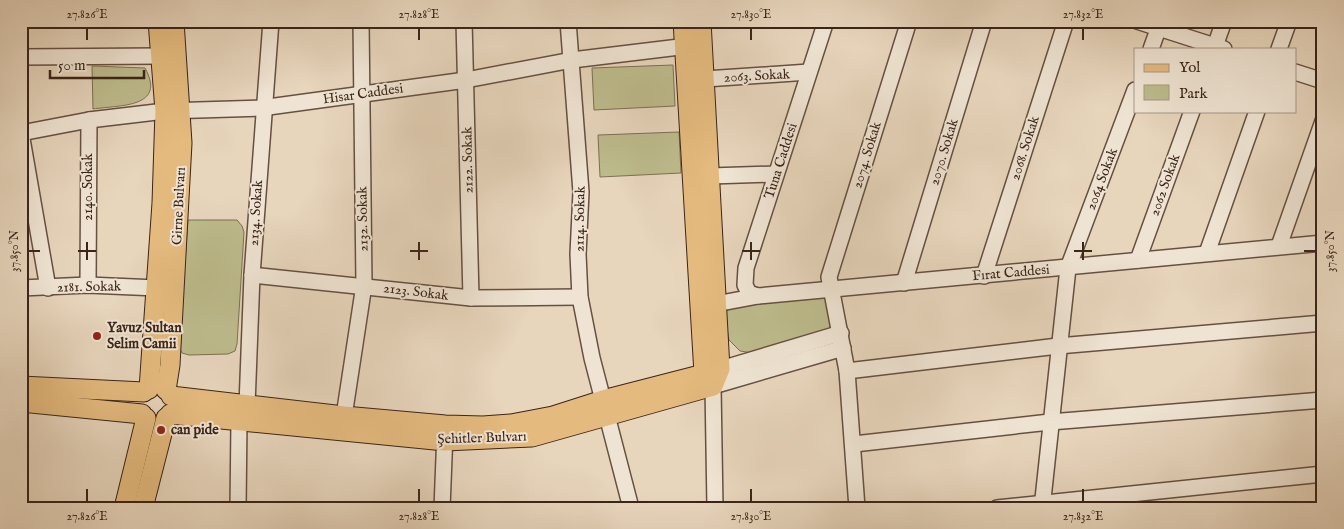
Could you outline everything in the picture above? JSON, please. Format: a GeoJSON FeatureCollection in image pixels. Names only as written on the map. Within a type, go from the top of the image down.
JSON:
{"type":"FeatureCollection","features":[{"type":"Feature","properties":{"kind":"main road","name":"Girne Bulvarı"},"geometry":{"type":"LineString","coordinates":[[143,508],[161,400],[170,365],[182,143],[172,111],[160,56],[158,21]]}},
{"type":"Feature","properties":{"kind":"main road","name":"Girne Bulvarı"},"geometry":{"type":"LineString","coordinates":[[161,400],[157,288],[162,203],[172,111],[174,21]]}},
{"type":"Feature","properties":{"kind":"main road"},"geometry":{"type":"LineString","coordinates":[[683,21],[694,45],[705,78],[710,176],[709,306]]}},
{"type":"Feature","properties":{"kind":"main road"},"geometry":{"type":"LineString","coordinates":[[701,21],[694,45],[712,376]]}},
{"type":"Feature","properties":{"kind":"main road","name":"Şehitler Bulvarı"},"geometry":{"type":"LineString","coordinates":[[21,386],[161,400],[243,414],[445,433],[511,424],[605,407],[712,376]]}},
{"type":"Feature","properties":{"kind":"main road"},"geometry":{"type":"LineString","coordinates":[[124,508],[144,416],[139,402],[161,400]]}},
{"type":"Feature","properties":{"kind":"main road","name":"Şehitler Bulvarı"},"geometry":{"type":"LineString","coordinates":[[21,402],[144,416],[156,421],[161,400]]}},
{"type":"Feature","properties":{"kind":"main road","name":"Şehitler Bulvarı"},"geometry":{"type":"LineString","coordinates":[[243,414],[344,416],[445,433]]}},
{"type":"Feature","properties":{"kind":"street","name":"2134. Sokak"},"geometry":{"type":"LineString","coordinates":[[238,508],[270,21]]}},
{"type":"Feature","properties":{"kind":"street","name":"2132. Sokak"},"geometry":{"type":"LineString","coordinates":[[344,416],[364,285],[361,21]]}},
{"type":"Feature","properties":{"kind":"street","name":"2122. Sokak"},"geometry":{"type":"LineString","coordinates":[[464,21],[471,298]]}},
{"type":"Feature","properties":{"kind":"street","name":"2114. Sokak"},"geometry":{"type":"LineString","coordinates":[[568,21],[582,192],[578,254],[580,297],[605,407],[631,508]]}},
{"type":"Feature","properties":{"kind":"street","name":"Tuna Caddesi"},"geometry":{"type":"LineString","coordinates":[[758,296],[749,293],[745,285],[746,268],[826,21]]}},
{"type":"Feature","properties":{"kind":"street","name":"2074. Sokak"},"geometry":{"type":"LineString","coordinates":[[857,508],[854,444],[847,371],[829,277],[909,21]]}},
{"type":"Feature","properties":{"kind":"street","name":"2070. Sokak"},"geometry":{"type":"LineString","coordinates":[[904,284],[984,21]]}},
{"type":"Feature","properties":{"kind":"street","name":"2068. Sokak"},"geometry":{"type":"LineString","coordinates":[[984,276],[1066,21]]}},
{"type":"Feature","properties":{"kind":"street"},"geometry":{"type":"LineString","coordinates":[[1137,21],[1160,25],[1218,48],[1224,21]]}},
{"type":"Feature","properties":{"kind":"street"},"geometry":{"type":"LineString","coordinates":[[1279,48],[1290,21]]}},
{"type":"Feature","properties":{"kind":"street"},"geometry":{"type":"LineString","coordinates":[[1151,48],[1160,25]]}},
{"type":"Feature","properties":{"kind":"street","name":"Hisar Caddesi"},"geometry":{"type":"LineString","coordinates":[[21,133],[89,120],[172,111],[263,108],[466,80],[572,60],[694,45]]}},
{"type":"Feature","properties":{"kind":"street"},"geometry":{"type":"LineString","coordinates":[[21,57],[160,56]]}},
{"type":"Feature","properties":{"kind":"street","name":"2063. Sokak"},"geometry":{"type":"LineString","coordinates":[[705,78],[809,72]]}},
{"type":"Feature","properties":{"kind":"street"},"geometry":{"type":"LineString","coordinates":[[1296,72],[1323,81]]}},
{"type":"Feature","properties":{"kind":"street","name":"2064 Sokak"},"geometry":{"type":"LineString","coordinates":[[1042,506],[1068,268],[1134,93]]}},
{"type":"Feature","properties":{"kind":"street","name":"2062 Sokak"},"geometry":{"type":"LineString","coordinates":[[1138,260],[1192,112]]}},
{"type":"Feature","properties":{"kind":"street"},"geometry":{"type":"LineString","coordinates":[[1207,253],[1257,112]]}},
{"type":"Feature","properties":{"kind":"street","name":"2140. Sokak"},"geometry":{"type":"LineString","coordinates":[[88,284],[89,120]]}},
{"type":"Feature","properties":{"kind":"street"},"geometry":{"type":"LineString","coordinates":[[1280,246],[1323,121]]}},
{"type":"Feature","properties":{"kind":"street"},"geometry":{"type":"LineString","coordinates":[[21,133],[48,288]]}},
{"type":"Feature","properties":{"kind":"street"},"geometry":{"type":"LineString","coordinates":[[710,176],[776,174]]}},
{"type":"Feature","properties":{"kind":"street","name":"Fırat Caddesi"},"geometry":{"type":"LineString","coordinates":[[709,306],[758,296],[904,284],[1323,243]]}},
{"type":"Feature","properties":{"kind":"street","name":"2123. Sokak"},"geometry":{"type":"LineString","coordinates":[[252,275],[364,285],[471,298],[580,297]]}},
{"type":"Feature","properties":{"kind":"street","name":"2181. Sokak"},"geometry":{"type":"LineString","coordinates":[[21,288],[48,288],[88,284],[157,288]]}},
{"type":"Feature","properties":{"kind":"street"},"geometry":{"type":"LineString","coordinates":[[847,371],[1058,346],[1323,323]]}},
{"type":"Feature","properties":{"kind":"street","name":"Şehitler Bulvarı"},"geometry":{"type":"LineString","coordinates":[[712,376],[842,341]]}},
{"type":"Feature","properties":{"kind":"street"},"geometry":{"type":"LineString","coordinates":[[712,376],[716,508]]}},
{"type":"Feature","properties":{"kind":"street"},"geometry":{"type":"LineString","coordinates":[[854,444],[1050,422],[1323,400]]}},
{"type":"Feature","properties":{"kind":"street"},"geometry":{"type":"LineString","coordinates":[[442,508],[445,433]]}},
{"type":"Feature","properties":{"kind":"street"},"geometry":{"type":"LineString","coordinates":[[998,508],[1042,506],[1323,474]]}},
{"type":"Feature","properties":{"kind":"green space"},"geometry":{"type":"Polygon","coordinates":[[[673,65],[675,106],[594,110],[592,68],[673,65]]]}},
{"type":"Feature","properties":{"kind":"green space"},"geometry":{"type":"Polygon","coordinates":[[[92,66],[145,68],[150,81],[150,91],[137,102],[93,109],[92,66]]]}},
{"type":"Feature","properties":{"kind":"green space"},"geometry":{"type":"Polygon","coordinates":[[[679,132],[681,173],[600,177],[598,135],[679,132]]]}},
{"type":"Feature","properties":{"kind":"green space"},"geometry":{"type":"Polygon","coordinates":[[[188,220],[237,220],[244,232],[237,344],[235,351],[228,354],[189,355],[182,353],[179,346],[188,220]]]}},
{"type":"Feature","properties":{"kind":"green space"},"geometry":{"type":"Polygon","coordinates":[[[822,294],[829,312],[829,331],[753,353],[740,351],[729,340],[723,307],[822,294]]]}},
{"type":"Feature","properties":{"kind":"place","name":"Yavuz Sultan Selim Camii"},"geometry":{"type":"Point","coordinates":[97,336]}},
{"type":"Feature","properties":{"kind":"place","name":"can pide"},"geometry":{"type":"Point","coordinates":[161,430]}}]}
